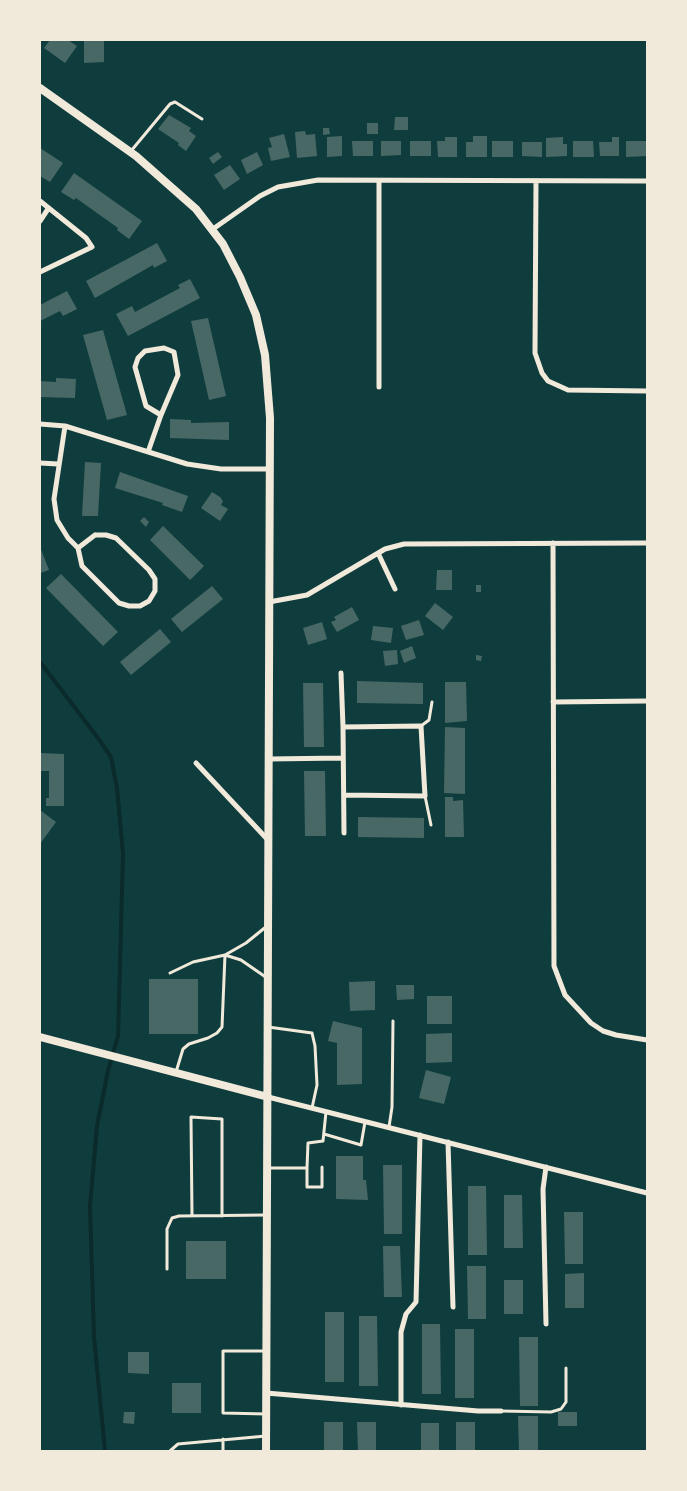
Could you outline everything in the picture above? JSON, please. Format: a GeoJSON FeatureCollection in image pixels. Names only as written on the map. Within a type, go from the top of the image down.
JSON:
{"type":"FeatureCollection","features":[{"type":"Feature","properties":{"kind":"street"},"geometry":{"type":"LineString","coordinates":[[40,88],[130,152],[177,192],[212,229],[240,277],[262,335],[269,396],[270,759],[268,840],[266,1451]]}},
{"type":"Feature","properties":{"kind":"street"},"geometry":{"type":"LineString","coordinates":[[212,229],[260,196],[278,187],[318,180],[647,181]]}},
{"type":"Feature","properties":{"kind":"street"},"geometry":{"type":"LineString","coordinates":[[379,181],[379,387]]}},
{"type":"Feature","properties":{"kind":"street"},"geometry":{"type":"LineString","coordinates":[[536,181],[534,353],[542,373],[548,381],[568,390],[647,391]]}},
{"type":"Feature","properties":{"kind":"street"},"geometry":{"type":"LineString","coordinates":[[40,201],[86,238],[92,246],[40,272]]}},
{"type":"Feature","properties":{"kind":"street"},"geometry":{"type":"LineString","coordinates":[[40,220],[48,208]]}},
{"type":"Feature","properties":{"kind":"street"},"geometry":{"type":"LineString","coordinates":[[148,452],[178,375],[174,352],[164,348],[145,351],[138,358],[135,367],[146,406],[161,415]]}},
{"type":"Feature","properties":{"kind":"street"},"geometry":{"type":"LineString","coordinates":[[40,424],[64,426],[187,464],[221,469],[269,469]]}},
{"type":"Feature","properties":{"kind":"street"},"geometry":{"type":"LineString","coordinates":[[64,426],[54,500],[57,520],[68,538],[78,548],[82,566],[119,603],[129,606],[140,606],[149,601],[155,591],[155,580],[150,570],[116,538],[106,535],[95,535],[78,548]]}},
{"type":"Feature","properties":{"kind":"street"},"geometry":{"type":"LineString","coordinates":[[40,462],[58,464]]}},
{"type":"Feature","properties":{"kind":"street"},"geometry":{"type":"LineString","coordinates":[[269,602],[307,595],[378,553],[404,544],[422,542],[647,543]]}},
{"type":"Feature","properties":{"kind":"street"},"geometry":{"type":"LineString","coordinates":[[553,542],[552,949],[558,981],[565,995],[576,1009],[603,1031],[647,1040]]}},
{"type":"Feature","properties":{"kind":"street"},"geometry":{"type":"LineString","coordinates":[[378,553],[395,589]]}},
{"type":"Feature","properties":{"kind":"street"},"geometry":{"type":"LineString","coordinates":[[341,673],[344,727],[342,758],[344,833]]}},
{"type":"Feature","properties":{"kind":"street"},"geometry":{"type":"LineString","coordinates":[[553,702],[647,701]]}},
{"type":"Feature","properties":{"kind":"street"},"geometry":{"type":"LineString","coordinates":[[344,727],[422,726],[425,796],[344,795]]}},
{"type":"Feature","properties":{"kind":"street"},"geometry":{"type":"LineString","coordinates":[[270,759],[342,758]]}},
{"type":"Feature","properties":{"kind":"street"},"geometry":{"type":"LineString","coordinates":[[196,762],[268,840]]}},
{"type":"Feature","properties":{"kind":"street"},"geometry":{"type":"LineString","coordinates":[[40,1037],[647,1193]]}},
{"type":"Feature","properties":{"kind":"street"},"geometry":{"type":"LineString","coordinates":[[401,1405],[401,1332],[406,1314],[416,1302],[420,1135]]}},
{"type":"Feature","properties":{"kind":"street"},"geometry":{"type":"LineString","coordinates":[[448,1142],[453,1307]]}},
{"type":"Feature","properties":{"kind":"street"},"geometry":{"type":"LineString","coordinates":[[546,1167],[543,1189],[546,1324]]}},
{"type":"Feature","properties":{"kind":"street"},"geometry":{"type":"LineString","coordinates":[[266,1393],[478,1411],[501,1411]]}},
{"type":"Feature","properties":{"kind":"lane"},"geometry":{"type":"LineString","coordinates":[[130,152],[170,104],[175,102],[202,119]]}},
{"type":"Feature","properties":{"kind":"lane"},"geometry":{"type":"LineString","coordinates":[[422,726],[429,720],[432,702]]}},
{"type":"Feature","properties":{"kind":"lane"},"geometry":{"type":"LineString","coordinates":[[425,796],[430,825]]}},
{"type":"Feature","properties":{"kind":"lane"},"geometry":{"type":"LineString","coordinates":[[170,973],[193,962],[224,955],[246,943],[269,924]]}},
{"type":"Feature","properties":{"kind":"lane"},"geometry":{"type":"LineString","coordinates":[[224,955],[250,965],[268,979]]}},
{"type":"Feature","properties":{"kind":"lane"},"geometry":{"type":"LineString","coordinates":[[176,1073],[184,1049],[189,1044],[208,1038],[217,1033],[222,1027],[224,955]]}},
{"type":"Feature","properties":{"kind":"lane"},"geometry":{"type":"LineString","coordinates":[[389,1127],[392,1107],[394,1021]]}},
{"type":"Feature","properties":{"kind":"lane"},"geometry":{"type":"LineString","coordinates":[[268,1027],[312,1033],[316,1046],[317,1085],[312,1108]]}},
{"type":"Feature","properties":{"kind":"lane"},"geometry":{"type":"LineString","coordinates":[[322,1168],[322,1187],[307,1187],[308,1143],[323,1141],[326,1111]]}},
{"type":"Feature","properties":{"kind":"lane"},"geometry":{"type":"LineString","coordinates":[[192,1216],[191,1117],[222,1119],[222,1216]]}},
{"type":"Feature","properties":{"kind":"lane"},"geometry":{"type":"LineString","coordinates":[[324,1134],[362,1144],[365,1121]]}},
{"type":"Feature","properties":{"kind":"lane"},"geometry":{"type":"LineString","coordinates":[[267,1168],[307,1168]]}},
{"type":"Feature","properties":{"kind":"lane"},"geometry":{"type":"LineString","coordinates":[[167,1269],[168,1223],[172,1218],[178,1216],[267,1215]]}},
{"type":"Feature","properties":{"kind":"lane"},"geometry":{"type":"LineString","coordinates":[[266,1351],[223,1351],[223,1413],[266,1414]]}},
{"type":"Feature","properties":{"kind":"lane"},"geometry":{"type":"LineString","coordinates":[[501,1411],[551,1412],[561,1409],[566,1402],[566,1368]]}},
{"type":"Feature","properties":{"kind":"lane"},"geometry":{"type":"LineString","coordinates":[[170,1451],[178,1444],[266,1436]]}},
{"type":"Feature","properties":{"kind":"lane"},"geometry":{"type":"LineString","coordinates":[[222,1451],[223,1439]]}},
{"type":"Feature","properties":{"kind":"building"},"geometry":{"type":"Polygon","coordinates":[[[50,40],[68,40],[77,46],[65,63],[44,48],[50,40]]]}},
{"type":"Feature","properties":{"kind":"building"},"geometry":{"type":"Polygon","coordinates":[[[84,40],[104,40],[104,62],[84,63],[84,40]]]}},
{"type":"Feature","properties":{"kind":"building"},"geometry":{"type":"Polygon","coordinates":[[[169,115],[191,128],[189,131],[196,136],[186,151],[178,145],[179,143],[158,129],[169,115]]]}},
{"type":"Feature","properties":{"kind":"building"},"geometry":{"type":"Polygon","coordinates":[[[395,117],[408,117],[408,130],[394,130],[395,117]]]}},
{"type":"Feature","properties":{"kind":"building"},"geometry":{"type":"Polygon","coordinates":[[[367,123],[378,123],[378,134],[367,134],[367,123]]]}},
{"type":"Feature","properties":{"kind":"building"},"geometry":{"type":"Polygon","coordinates":[[[323,128],[329,128],[330,134],[323,135],[323,128]]]}},
{"type":"Feature","properties":{"kind":"building"},"geometry":{"type":"Polygon","coordinates":[[[305,131],[306,135],[315,134],[317,156],[297,158],[295,132],[305,131]]]}},
{"type":"Feature","properties":{"kind":"building"},"geometry":{"type":"Polygon","coordinates":[[[284,134],[290,157],[271,161],[268,148],[272,147],[269,138],[284,134]]]}},
{"type":"Feature","properties":{"kind":"building"},"geometry":{"type":"Polygon","coordinates":[[[342,136],[342,156],[327,157],[327,137],[342,136]]]}},
{"type":"Feature","properties":{"kind":"building"},"geometry":{"type":"Polygon","coordinates":[[[473,136],[487,136],[487,157],[466,157],[466,142],[473,142],[473,136]]]}},
{"type":"Feature","properties":{"kind":"building"},"geometry":{"type":"Polygon","coordinates":[[[445,137],[457,137],[457,157],[438,157],[437,141],[445,141],[445,137]]]}},
{"type":"Feature","properties":{"kind":"building"},"geometry":{"type":"Polygon","coordinates":[[[563,137],[563,144],[567,144],[567,156],[546,157],[546,138],[563,137]]]}},
{"type":"Feature","properties":{"kind":"building"},"geometry":{"type":"Polygon","coordinates":[[[612,137],[619,137],[619,156],[600,156],[599,142],[612,142],[612,137]]]}},
{"type":"Feature","properties":{"kind":"building"},"geometry":{"type":"Polygon","coordinates":[[[352,141],[373,141],[373,156],[353,156],[352,141]]]}},
{"type":"Feature","properties":{"kind":"building"},"geometry":{"type":"Polygon","coordinates":[[[381,141],[401,141],[401,155],[381,156],[381,141]]]}},
{"type":"Feature","properties":{"kind":"building"},"geometry":{"type":"Polygon","coordinates":[[[410,141],[431,141],[431,156],[410,156],[410,141]]]}},
{"type":"Feature","properties":{"kind":"building"},"geometry":{"type":"Polygon","coordinates":[[[492,141],[513,141],[513,157],[492,157],[492,141]]]}},
{"type":"Feature","properties":{"kind":"building"},"geometry":{"type":"Polygon","coordinates":[[[573,141],[593,141],[594,157],[573,157],[573,141]]]}},
{"type":"Feature","properties":{"kind":"building"},"geometry":{"type":"Polygon","coordinates":[[[626,141],[646,141],[647,156],[626,157],[626,141]]]}},
{"type":"Feature","properties":{"kind":"building"},"geometry":{"type":"Polygon","coordinates":[[[522,142],[542,142],[542,157],[522,156],[522,142]]]}},
{"type":"Feature","properties":{"kind":"building"},"geometry":{"type":"Polygon","coordinates":[[[40,148],[63,163],[50,182],[40,176],[40,148]]]}},
{"type":"Feature","properties":{"kind":"building"},"geometry":{"type":"Polygon","coordinates":[[[218,152],[222,157],[213,164],[209,158],[218,152]]]}},
{"type":"Feature","properties":{"kind":"building"},"geometry":{"type":"Polygon","coordinates":[[[257,152],[263,165],[247,174],[241,160],[257,152]]]}},
{"type":"Feature","properties":{"kind":"building"},"geometry":{"type":"Polygon","coordinates":[[[230,165],[240,179],[224,190],[214,175],[230,165]]]}},
{"type":"Feature","properties":{"kind":"building"},"geometry":{"type":"Polygon","coordinates":[[[74,173],[142,221],[129,239],[117,230],[118,228],[76,198],[74,200],[61,192],[74,173]]]}},
{"type":"Feature","properties":{"kind":"building"},"geometry":{"type":"Polygon","coordinates":[[[157,243],[167,261],[154,268],[153,265],[95,298],[86,281],[157,243]]]}},
{"type":"Feature","properties":{"kind":"building"},"geometry":{"type":"Polygon","coordinates":[[[190,279],[200,298],[128,336],[116,314],[132,306],[135,312],[180,288],[178,285],[190,279]]]}},
{"type":"Feature","properties":{"kind":"building"},"geometry":{"type":"Polygon","coordinates":[[[67,291],[77,309],[63,316],[60,311],[40,321],[40,305],[67,291]]]}},
{"type":"Feature","properties":{"kind":"building"},"geometry":{"type":"Polygon","coordinates":[[[208,318],[226,396],[209,400],[191,321],[208,318]]]}},
{"type":"Feature","properties":{"kind":"building"},"geometry":{"type":"Polygon","coordinates":[[[103,330],[127,415],[107,420],[83,335],[103,330]]]}},
{"type":"Feature","properties":{"kind":"building"},"geometry":{"type":"Polygon","coordinates":[[[56,378],[76,379],[75,398],[40,397],[40,381],[56,382],[56,378]]]}},
{"type":"Feature","properties":{"kind":"building"},"geometry":{"type":"Polygon","coordinates":[[[170,419],[191,420],[191,423],[229,422],[229,440],[170,438],[170,419]]]}},
{"type":"Feature","properties":{"kind":"building"},"geometry":{"type":"Polygon","coordinates":[[[85,462],[101,463],[98,516],[82,516],[85,462]]]}},
{"type":"Feature","properties":{"kind":"building"},"geometry":{"type":"Polygon","coordinates":[[[120,472],[188,496],[182,512],[162,505],[163,503],[115,488],[120,472]]]}},
{"type":"Feature","properties":{"kind":"building"},"geometry":{"type":"Polygon","coordinates":[[[212,492],[220,497],[223,501],[221,505],[228,509],[220,521],[201,508],[212,492]]]}},
{"type":"Feature","properties":{"kind":"building"},"geometry":{"type":"Polygon","coordinates":[[[144,517],[149,522],[146,527],[140,521],[144,517]]]}},
{"type":"Feature","properties":{"kind":"building"},"geometry":{"type":"Polygon","coordinates":[[[163,526],[204,566],[190,580],[150,540],[163,526]]]}},
{"type":"Feature","properties":{"kind":"building"},"geometry":{"type":"Polygon","coordinates":[[[40,547],[49,570],[40,573],[40,547]]]}},
{"type":"Feature","properties":{"kind":"building"},"geometry":{"type":"Polygon","coordinates":[[[437,570],[452,570],[452,590],[436,590],[437,570]]]}},
{"type":"Feature","properties":{"kind":"building"},"geometry":{"type":"Polygon","coordinates":[[[61,574],[118,632],[103,646],[46,588],[61,574]]]}},
{"type":"Feature","properties":{"kind":"building"},"geometry":{"type":"Polygon","coordinates":[[[476,585],[481,585],[481,592],[476,592],[476,585]]]}},
{"type":"Feature","properties":{"kind":"building"},"geometry":{"type":"Polygon","coordinates":[[[212,586],[223,599],[182,632],[171,619],[212,586]]]}},
{"type":"Feature","properties":{"kind":"building"},"geometry":{"type":"Polygon","coordinates":[[[435,603],[453,617],[443,630],[425,616],[435,603]]]}},
{"type":"Feature","properties":{"kind":"building"},"geometry":{"type":"Polygon","coordinates":[[[352,607],[359,620],[337,632],[331,622],[336,620],[334,617],[352,607]]]}},
{"type":"Feature","properties":{"kind":"building"},"geometry":{"type":"Polygon","coordinates":[[[419,620],[424,635],[406,640],[401,626],[419,620]]]}},
{"type":"Feature","properties":{"kind":"building"},"geometry":{"type":"Polygon","coordinates":[[[322,622],[327,639],[308,645],[303,628],[322,622]]]}},
{"type":"Feature","properties":{"kind":"building"},"geometry":{"type":"Polygon","coordinates":[[[373,626],[393,628],[391,643],[371,640],[373,626]]]}},
{"type":"Feature","properties":{"kind":"building"},"geometry":{"type":"Polygon","coordinates":[[[160,629],[171,642],[131,675],[120,662],[160,629]]]}},
{"type":"Feature","properties":{"kind":"building"},"geometry":{"type":"Polygon","coordinates":[[[412,646],[416,658],[404,663],[400,651],[412,646]]]}},
{"type":"Feature","properties":{"kind":"building"},"geometry":{"type":"Polygon","coordinates":[[[397,650],[398,664],[385,666],[383,651],[397,650]]]}},
{"type":"Feature","properties":{"kind":"building"},"geometry":{"type":"Polygon","coordinates":[[[476,655],[482,656],[481,661],[476,660],[476,655]]]}},
{"type":"Feature","properties":{"kind":"building"},"geometry":{"type":"Polygon","coordinates":[[[357,681],[423,683],[423,704],[357,703],[357,681]]]}},
{"type":"Feature","properties":{"kind":"building"},"geometry":{"type":"Polygon","coordinates":[[[445,682],[466,682],[467,721],[445,723],[445,682]]]}},
{"type":"Feature","properties":{"kind":"building"},"geometry":{"type":"Polygon","coordinates":[[[303,683],[323,683],[324,747],[304,747],[303,683]]]}},
{"type":"Feature","properties":{"kind":"building"},"geometry":{"type":"Polygon","coordinates":[[[445,727],[465,728],[465,794],[444,793],[445,727]]]}},
{"type":"Feature","properties":{"kind":"building"},"geometry":{"type":"Polygon","coordinates":[[[40,753],[64,754],[64,806],[46,806],[46,798],[49,798],[49,771],[40,771],[40,753]]]}},
{"type":"Feature","properties":{"kind":"building"},"geometry":{"type":"Polygon","coordinates":[[[304,771],[325,771],[326,836],[305,836],[304,771]]]}},
{"type":"Feature","properties":{"kind":"building"},"geometry":{"type":"Polygon","coordinates":[[[445,797],[453,797],[453,801],[463,800],[464,837],[445,837],[445,797]]]}},
{"type":"Feature","properties":{"kind":"building"},"geometry":{"type":"Polygon","coordinates":[[[40,810],[56,822],[40,844],[40,810]]]}},
{"type":"Feature","properties":{"kind":"building"},"geometry":{"type":"Polygon","coordinates":[[[358,817],[424,818],[424,838],[358,837],[358,817]]]}},
{"type":"Feature","properties":{"kind":"building"},"geometry":{"type":"Polygon","coordinates":[[[149,979],[198,979],[198,1034],[149,1034],[149,979]]]}},
{"type":"Feature","properties":{"kind":"building"},"geometry":{"type":"Polygon","coordinates":[[[375,981],[375,1010],[350,1011],[349,982],[375,981]]]}},
{"type":"Feature","properties":{"kind":"building"},"geometry":{"type":"Polygon","coordinates":[[[396,985],[414,985],[414,999],[397,1000],[396,985]]]}},
{"type":"Feature","properties":{"kind":"building"},"geometry":{"type":"Polygon","coordinates":[[[427,996],[452,996],[452,1024],[427,1024],[427,996]]]}},
{"type":"Feature","properties":{"kind":"building"},"geometry":{"type":"Polygon","coordinates":[[[333,1021],[362,1028],[362,1084],[337,1085],[337,1043],[328,1041],[333,1021]]]}},
{"type":"Feature","properties":{"kind":"building"},"geometry":{"type":"Polygon","coordinates":[[[452,1033],[452,1062],[426,1063],[426,1034],[452,1033]]]}},
{"type":"Feature","properties":{"kind":"building"},"geometry":{"type":"Polygon","coordinates":[[[426,1070],[451,1077],[444,1104],[419,1098],[426,1070]]]}},
{"type":"Feature","properties":{"kind":"building"},"geometry":{"type":"Polygon","coordinates":[[[336,1156],[363,1156],[363,1180],[366,1180],[368,1200],[336,1199],[336,1156]]]}},
{"type":"Feature","properties":{"kind":"building"},"geometry":{"type":"Polygon","coordinates":[[[383,1165],[402,1165],[402,1234],[384,1234],[383,1165]]]}},
{"type":"Feature","properties":{"kind":"building"},"geometry":{"type":"Polygon","coordinates":[[[468,1186],[486,1186],[487,1255],[468,1255],[468,1186]]]}},
{"type":"Feature","properties":{"kind":"building"},"geometry":{"type":"Polygon","coordinates":[[[504,1195],[522,1195],[523,1248],[504,1248],[504,1195]]]}},
{"type":"Feature","properties":{"kind":"building"},"geometry":{"type":"Polygon","coordinates":[[[564,1212],[583,1212],[583,1264],[565,1264],[564,1212]]]}},
{"type":"Feature","properties":{"kind":"building"},"geometry":{"type":"Polygon","coordinates":[[[186,1241],[226,1241],[226,1279],[186,1279],[186,1241]]]}},
{"type":"Feature","properties":{"kind":"building"},"geometry":{"type":"Polygon","coordinates":[[[383,1246],[400,1246],[402,1297],[384,1297],[383,1246]]]}},
{"type":"Feature","properties":{"kind":"building"},"geometry":{"type":"Polygon","coordinates":[[[467,1266],[486,1266],[486,1319],[468,1319],[467,1266]]]}},
{"type":"Feature","properties":{"kind":"building"},"geometry":{"type":"Polygon","coordinates":[[[584,1273],[584,1308],[565,1308],[565,1274],[584,1273]]]}},
{"type":"Feature","properties":{"kind":"building"},"geometry":{"type":"Polygon","coordinates":[[[504,1280],[523,1280],[523,1314],[504,1314],[504,1280]]]}},
{"type":"Feature","properties":{"kind":"building"},"geometry":{"type":"Polygon","coordinates":[[[325,1312],[344,1312],[344,1382],[325,1382],[325,1312]]]}},
{"type":"Feature","properties":{"kind":"building"},"geometry":{"type":"Polygon","coordinates":[[[359,1316],[377,1316],[378,1386],[359,1386],[359,1316]]]}},
{"type":"Feature","properties":{"kind":"building"},"geometry":{"type":"Polygon","coordinates":[[[422,1324],[440,1324],[441,1394],[422,1394],[422,1324]]]}},
{"type":"Feature","properties":{"kind":"building"},"geometry":{"type":"Polygon","coordinates":[[[455,1329],[474,1329],[474,1398],[455,1398],[455,1329]]]}},
{"type":"Feature","properties":{"kind":"building"},"geometry":{"type":"Polygon","coordinates":[[[519,1337],[538,1337],[538,1406],[520,1406],[519,1337]]]}},
{"type":"Feature","properties":{"kind":"building"},"geometry":{"type":"Polygon","coordinates":[[[128,1352],[149,1352],[149,1374],[128,1373],[128,1352]]]}},
{"type":"Feature","properties":{"kind":"building"},"geometry":{"type":"Polygon","coordinates":[[[172,1383],[201,1383],[201,1413],[172,1413],[172,1383]]]}},
{"type":"Feature","properties":{"kind":"building"},"geometry":{"type":"Polygon","coordinates":[[[124,1412],[135,1412],[134,1424],[123,1423],[124,1412]]]}},
{"type":"Feature","properties":{"kind":"building"},"geometry":{"type":"Polygon","coordinates":[[[558,1412],[577,1412],[577,1426],[558,1426],[558,1412]]]}},
{"type":"Feature","properties":{"kind":"building"},"geometry":{"type":"Polygon","coordinates":[[[518,1416],[538,1416],[538,1451],[519,1451],[518,1416]]]}},
{"type":"Feature","properties":{"kind":"building"},"geometry":{"type":"Polygon","coordinates":[[[324,1422],[343,1422],[343,1451],[324,1451],[324,1422]]]}},
{"type":"Feature","properties":{"kind":"building"},"geometry":{"type":"Polygon","coordinates":[[[357,1422],[376,1422],[376,1451],[358,1451],[357,1422]]]}},
{"type":"Feature","properties":{"kind":"building"},"geometry":{"type":"Polygon","coordinates":[[[456,1422],[475,1422],[475,1451],[456,1451],[456,1422]]]}},
{"type":"Feature","properties":{"kind":"building"},"geometry":{"type":"Polygon","coordinates":[[[421,1423],[439,1423],[439,1451],[421,1451],[421,1423]]]}},
{"type":"Feature","properties":{"kind":"waterway"},"geometry":{"type":"LineString","coordinates":[[40,662],[111,757],[117,788],[123,854],[118,1036],[108,1071],[97,1126],[90,1206],[94,1337],[105,1451]]}}]}
